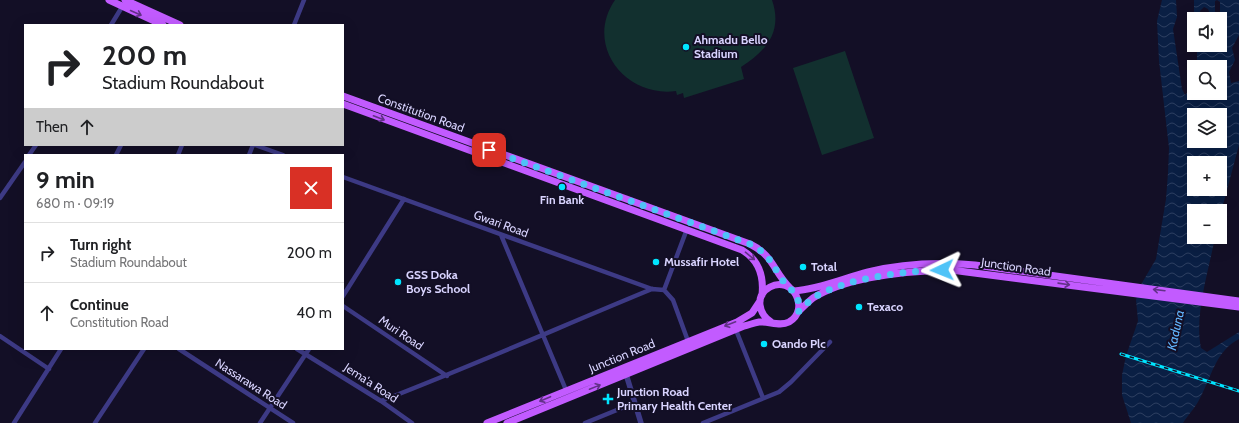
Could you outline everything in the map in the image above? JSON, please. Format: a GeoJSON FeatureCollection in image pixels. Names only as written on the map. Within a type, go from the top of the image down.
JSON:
{"type":"FeatureCollection","features":[{"type":"Feature","properties":{"kind":"main road"},"geometry":{"type":"LineString","coordinates":[[109,0],[124,3],[177,24]]}},
{"type":"Feature","properties":{"kind":"main road"},"geometry":{"type":"LineString","coordinates":[[124,3],[161,24]]}},
{"type":"Feature","properties":{"kind":"main road","name":"Constitution Road"},"geometry":{"type":"LineString","coordinates":[[344,96],[734,246],[749,254],[754,259],[761,272],[761,298]]}},
{"type":"Feature","properties":{"kind":"main road","name":"Constitution Road"},"geometry":{"type":"LineString","coordinates":[[344,104],[750,244],[769,257],[782,279],[792,289]]}},
{"type":"Feature","properties":{"kind":"main road","name":"Junction Road"},"geometry":{"type":"LineString","coordinates":[[792,289],[816,288],[870,271],[924,262],[975,265],[1239,307]]}},
{"type":"Feature","properties":{"kind":"main road","name":"Junction Road"},"geometry":{"type":"LineString","coordinates":[[798,312],[813,298],[851,283],[904,272],[951,270],[1239,301]]}},
{"type":"Feature","properties":{"kind":"main road"},"geometry":{"type":"LineString","coordinates":[[777,285],[792,289],[799,301],[798,312],[794,318],[784,324],[771,322],[762,314],[761,298],[766,290],[777,285]]}},
{"type":"Feature","properties":{"kind":"main road","name":"Junction Road"},"geometry":{"type":"LineString","coordinates":[[487,423],[744,318],[752,312],[761,298]]}},
{"type":"Feature","properties":{"kind":"main road","name":"Junction Road"},"geometry":{"type":"LineString","coordinates":[[507,423],[736,330],[757,322],[771,322]]}},
{"type":"Feature","properties":{"kind":"street"},"geometry":{"type":"LineString","coordinates":[[294,24],[304,0]]}},
{"type":"Feature","properties":{"kind":"street"},"geometry":{"type":"LineString","coordinates":[[112,24],[124,3]]}},
{"type":"Feature","properties":{"kind":"street"},"geometry":{"type":"LineString","coordinates":[[257,146],[280,154]]}},
{"type":"Feature","properties":{"kind":"street"},"geometry":{"type":"LineString","coordinates":[[0,198],[24,163]]}},
{"type":"Feature","properties":{"kind":"street"},"geometry":{"type":"LineString","coordinates":[[19,170],[24,173]]}},
{"type":"Feature","properties":{"kind":"street","name":"Gwari Road"},"geometry":{"type":"LineString","coordinates":[[344,177],[652,289],[664,290]]}},
{"type":"Feature","properties":{"kind":"street"},"geometry":{"type":"LineString","coordinates":[[344,294],[404,199]]}},
{"type":"Feature","properties":{"kind":"street"},"geometry":{"type":"LineString","coordinates":[[687,229],[664,290],[672,300],[688,341]]}},
{"type":"Feature","properties":{"kind":"street"},"geometry":{"type":"LineString","coordinates":[[501,235],[566,390]]}},
{"type":"Feature","properties":{"kind":"street","name":"Gwari Road"},"geometry":{"type":"LineString","coordinates":[[381,401],[447,376],[543,333],[652,289]]}},
{"type":"Feature","properties":{"kind":"street","name":"Muri Road"},"geometry":{"type":"LineString","coordinates":[[344,307],[447,376]]}},
{"type":"Feature","properties":{"kind":"street"},"geometry":{"type":"LineString","coordinates":[[736,330],[763,398]]}},
{"type":"Feature","properties":{"kind":"street"},"geometry":{"type":"LineString","coordinates":[[0,336],[49,369]]}},
{"type":"Feature","properties":{"kind":"street"},"geometry":{"type":"LineString","coordinates":[[703,423],[779,392],[791,382],[830,342]]}},
{"type":"Feature","properties":{"kind":"street"},"geometry":{"type":"LineString","coordinates":[[14,423],[60,350]]}},
{"type":"Feature","properties":{"kind":"street"},"geometry":{"type":"LineString","coordinates":[[95,423],[143,350]]}},
{"type":"Feature","properties":{"kind":"street","name":"Nassarawa Road"},"geometry":{"type":"LineString","coordinates":[[181,350],[293,423]]}},
{"type":"Feature","properties":{"kind":"street","name":"Jema'a Road"},"geometry":{"type":"LineString","coordinates":[[299,350],[381,401],[412,423]]}},
{"type":"Feature","properties":{"kind":"street"},"geometry":{"type":"LineString","coordinates":[[260,423],[308,350]]}},
{"type":"Feature","properties":{"kind":"street"},"geometry":{"type":"LineString","coordinates":[[626,374],[641,423]]}},
{"type":"Feature","properties":{"kind":"street"},"geometry":{"type":"LineString","coordinates":[[586,423],[634,403]]}},
{"type":"Feature","properties":{"kind":"green space","name":"Ahmadu Bello Stadium"},"geometry":{"type":"Polygon","coordinates":[[[615,0],[772,0],[775,11],[774,31],[765,47],[741,67],[744,79],[684,98],[683,93],[677,95],[676,91],[657,91],[641,86],[626,77],[615,65],[607,50],[604,34],[607,17],[615,0]]]}},
{"type":"Feature","properties":{"kind":"green space"},"geometry":{"type":"Polygon","coordinates":[[[845,51],[874,138],[822,155],[793,68],[845,51]]]}},
{"type":"Feature","properties":{"kind":"water","name":"Kaduna"},"geometry":{"type":"Polygon","coordinates":[[[1162,0],[1176,0],[1177,17],[1173,29],[1182,89],[1185,95],[1187,93],[1187,100],[1227,100],[1227,60],[1197,60],[1197,52],[1227,52],[1227,12],[1220,12],[1220,2],[1217,0],[1239,0],[1239,35],[1232,48],[1235,60],[1229,72],[1231,83],[1239,81],[1239,145],[1227,190],[1227,156],[1187,156],[1187,196],[1225,196],[1223,204],[1187,204],[1187,244],[1213,244],[1203,292],[1199,321],[1201,348],[1207,352],[1239,332],[1239,339],[1231,344],[1219,358],[1197,403],[1183,423],[1131,423],[1122,395],[1122,375],[1126,356],[1138,321],[1136,300],[1139,288],[1156,259],[1166,199],[1169,148],[1159,61],[1157,21],[1162,0]]]}},
{"type":"Feature","properties":{"kind":"water"},"geometry":{"type":"Polygon","coordinates":[[[1194,0],[1217,0],[1215,1],[1215,12],[1209,12],[1208,9],[1204,7],[1200,12],[1194,12],[1194,0]]]}},
{"type":"Feature","properties":{"kind":"railway"},"geometry":{"type":"LineString","coordinates":[[1121,354],[1239,391]]}},
{"type":"Feature","properties":{"kind":"place","name":"Ahmadu Bello Stadium"},"geometry":{"type":"Point","coordinates":[686,47]}},
{"type":"Feature","properties":{"kind":"place","name":"Fin Bank"},"geometry":{"type":"Point","coordinates":[562,187]}},
{"type":"Feature","properties":{"kind":"place","name":"Mussafir Hotel"},"geometry":{"type":"Point","coordinates":[656,262]}},
{"type":"Feature","properties":{"kind":"place","name":"Total"},"geometry":{"type":"Point","coordinates":[803,267]}},
{"type":"Feature","properties":{"kind":"place","name":"GSS Doka Boys School"},"geometry":{"type":"Point","coordinates":[398,282]}},
{"type":"Feature","properties":{"kind":"place","name":"Texaco"},"geometry":{"type":"Point","coordinates":[859,307]}},
{"type":"Feature","properties":{"kind":"place","name":"Oando Plc"},"geometry":{"type":"Point","coordinates":[764,344]}},
{"type":"Feature","properties":{"kind":"place","name":"Junction Road Primary Health Center"},"geometry":{"type":"Point","coordinates":[608,399]}},
{"type":"Feature","properties":{"kind":"route"},"geometry":{"type":"LineString","coordinates":[[489,150],[759,248],[766,253],[773,262],[782,279],[794,291],[799,301],[798,312],[813,298],[851,283],[904,272],[942,270]]}}]}
